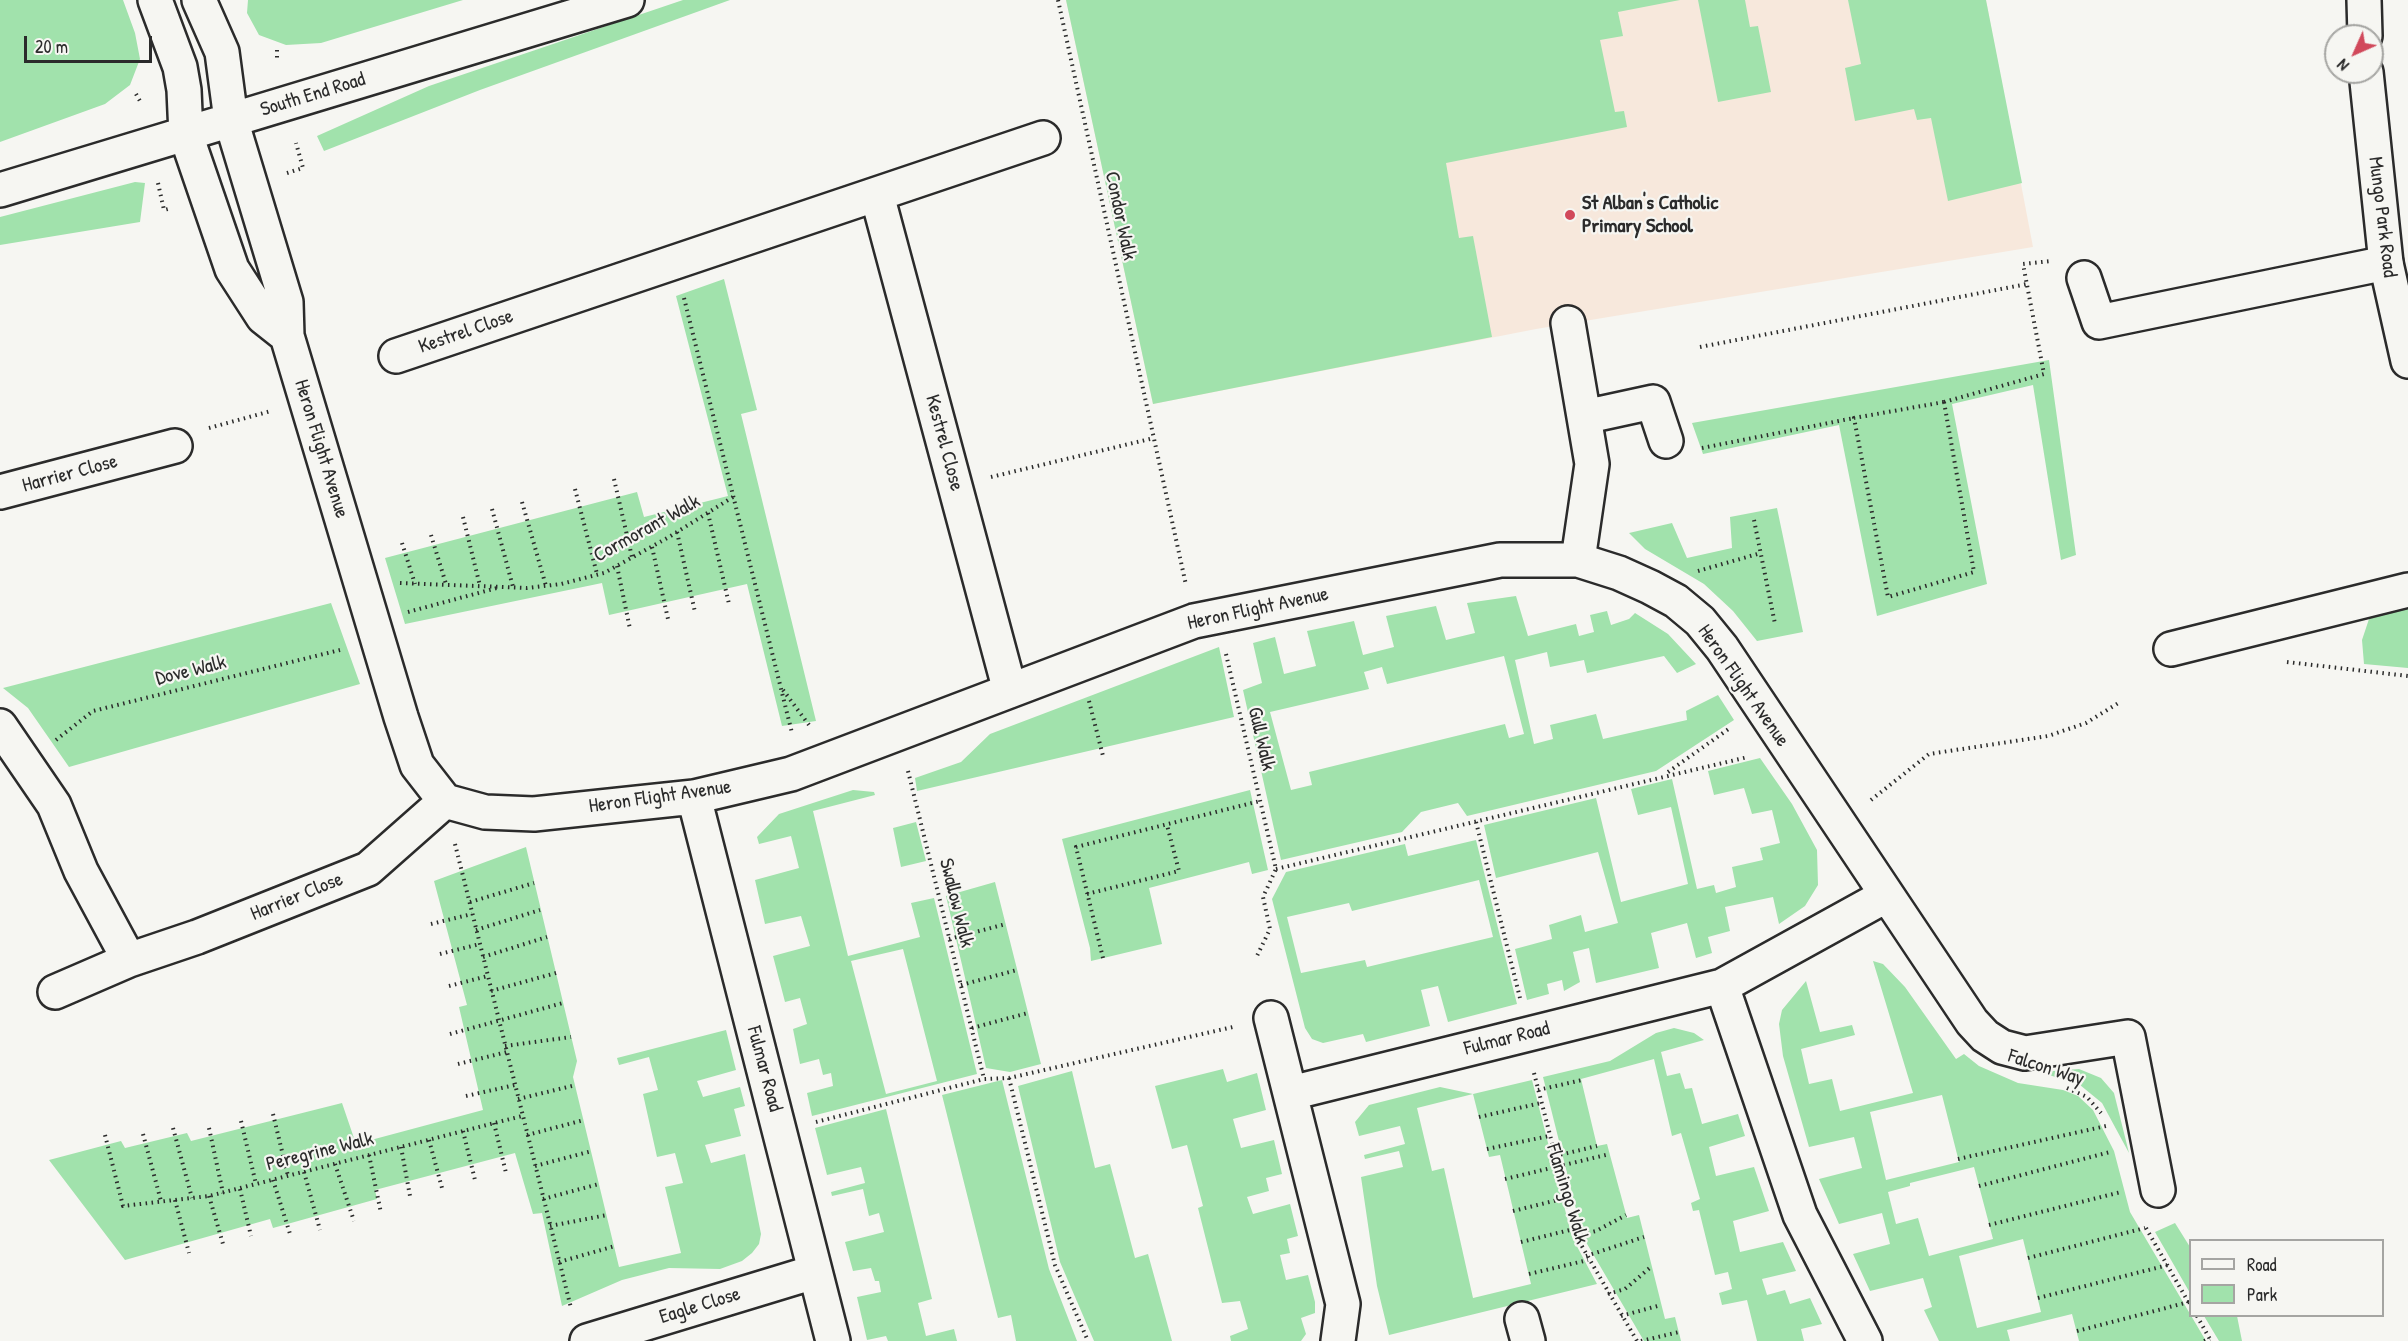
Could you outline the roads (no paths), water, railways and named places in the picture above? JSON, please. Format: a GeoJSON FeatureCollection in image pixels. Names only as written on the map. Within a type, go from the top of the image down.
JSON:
{"type":"FeatureCollection","features":[{"type":"Feature","properties":{"kind":"street"},"geometry":{"type":"LineString","coordinates":[[155,0],[180,67],[184,90],[186,135],[232,269],[263,317],[287,336]]}},
{"type":"Feature","properties":{"kind":"street","name":"Heron Flight Avenue"},"geometry":{"type":"LineString","coordinates":[[199,0],[222,52],[231,120],[286,302],[287,336],[417,765],[445,801],[485,812],[534,814],[694,797],[801,770],[1205,618],[1500,560],[1578,560],[1619,573],[1676,601],[1700,621],[1722,648],[1787,749],[1972,1022],[1985,1036],[2002,1047],[2025,1053],[2128,1037],[2144,1190]]}},
{"type":"Feature","properties":{"kind":"street","name":"South End Road"},"geometry":{"type":"LineString","coordinates":[[0,190],[627,0]]}},
{"type":"Feature","properties":{"kind":"street"},"geometry":{"type":"LineString","coordinates":[[2364,0],[2365,24]]}},
{"type":"Feature","properties":{"kind":"street","name":"Mungo Park Road"},"geometry":{"type":"LineString","coordinates":[[2367,84],[2385,263],[2408,361]]}},
{"type":"Feature","properties":{"kind":"street","name":"Kestrel Close"},"geometry":{"type":"LineString","coordinates":[[396,356],[1043,138]]}},
{"type":"Feature","properties":{"kind":"street","name":"Kestrel Close"},"geometry":{"type":"LineString","coordinates":[[877,195],[1010,691]]}},
{"type":"Feature","properties":{"kind":"street"},"geometry":{"type":"LineString","coordinates":[[2084,278],[2099,322],[2385,263]]}},
{"type":"Feature","properties":{"kind":"street"},"geometry":{"type":"LineString","coordinates":[[1568,323],[1592,464],[1578,560]]}},
{"type":"Feature","properties":{"kind":"street"},"geometry":{"type":"LineString","coordinates":[[1584,417],[1653,402],[1666,441]]}},
{"type":"Feature","properties":{"kind":"street","name":"Harrier Close"},"geometry":{"type":"LineString","coordinates":[[0,492],[175,446]]}},
{"type":"Feature","properties":{"kind":"street"},"geometry":{"type":"LineString","coordinates":[[2171,649],[2408,590]]}},
{"type":"Feature","properties":{"kind":"street"},"geometry":{"type":"LineString","coordinates":[[0,726],[28,764],[54,806],[81,871],[129,960]]}},
{"type":"Feature","properties":{"kind":"street","name":"Fulmar Road"},"geometry":{"type":"LineString","coordinates":[[694,797],[833,1341]]}},
{"type":"Feature","properties":{"kind":"street","name":"Harrier Close"},"geometry":{"type":"LineString","coordinates":[[55,992],[129,960],[197,937],[368,869],[445,801]]}},
{"type":"Feature","properties":{"kind":"street","name":"Fulmar Road"},"geometry":{"type":"LineString","coordinates":[[1291,1093],[1722,986],[1887,895]]}},
{"type":"Feature","properties":{"kind":"street"},"geometry":{"type":"LineString","coordinates":[[1722,986],[1800,1215],[1865,1341]]}},
{"type":"Feature","properties":{"kind":"street"},"geometry":{"type":"LineString","coordinates":[[1270,1018],[1343,1304],[1338,1341]]}},
{"type":"Feature","properties":{"kind":"street","name":"Eagle Close"},"geometry":{"type":"LineString","coordinates":[[580,1330],[814,1272]]}},
{"type":"Feature","properties":{"kind":"place","name":"St Alban's Catholic Primary School"},"geometry":{"type":"Point","coordinates":[1570,215]}}]}
